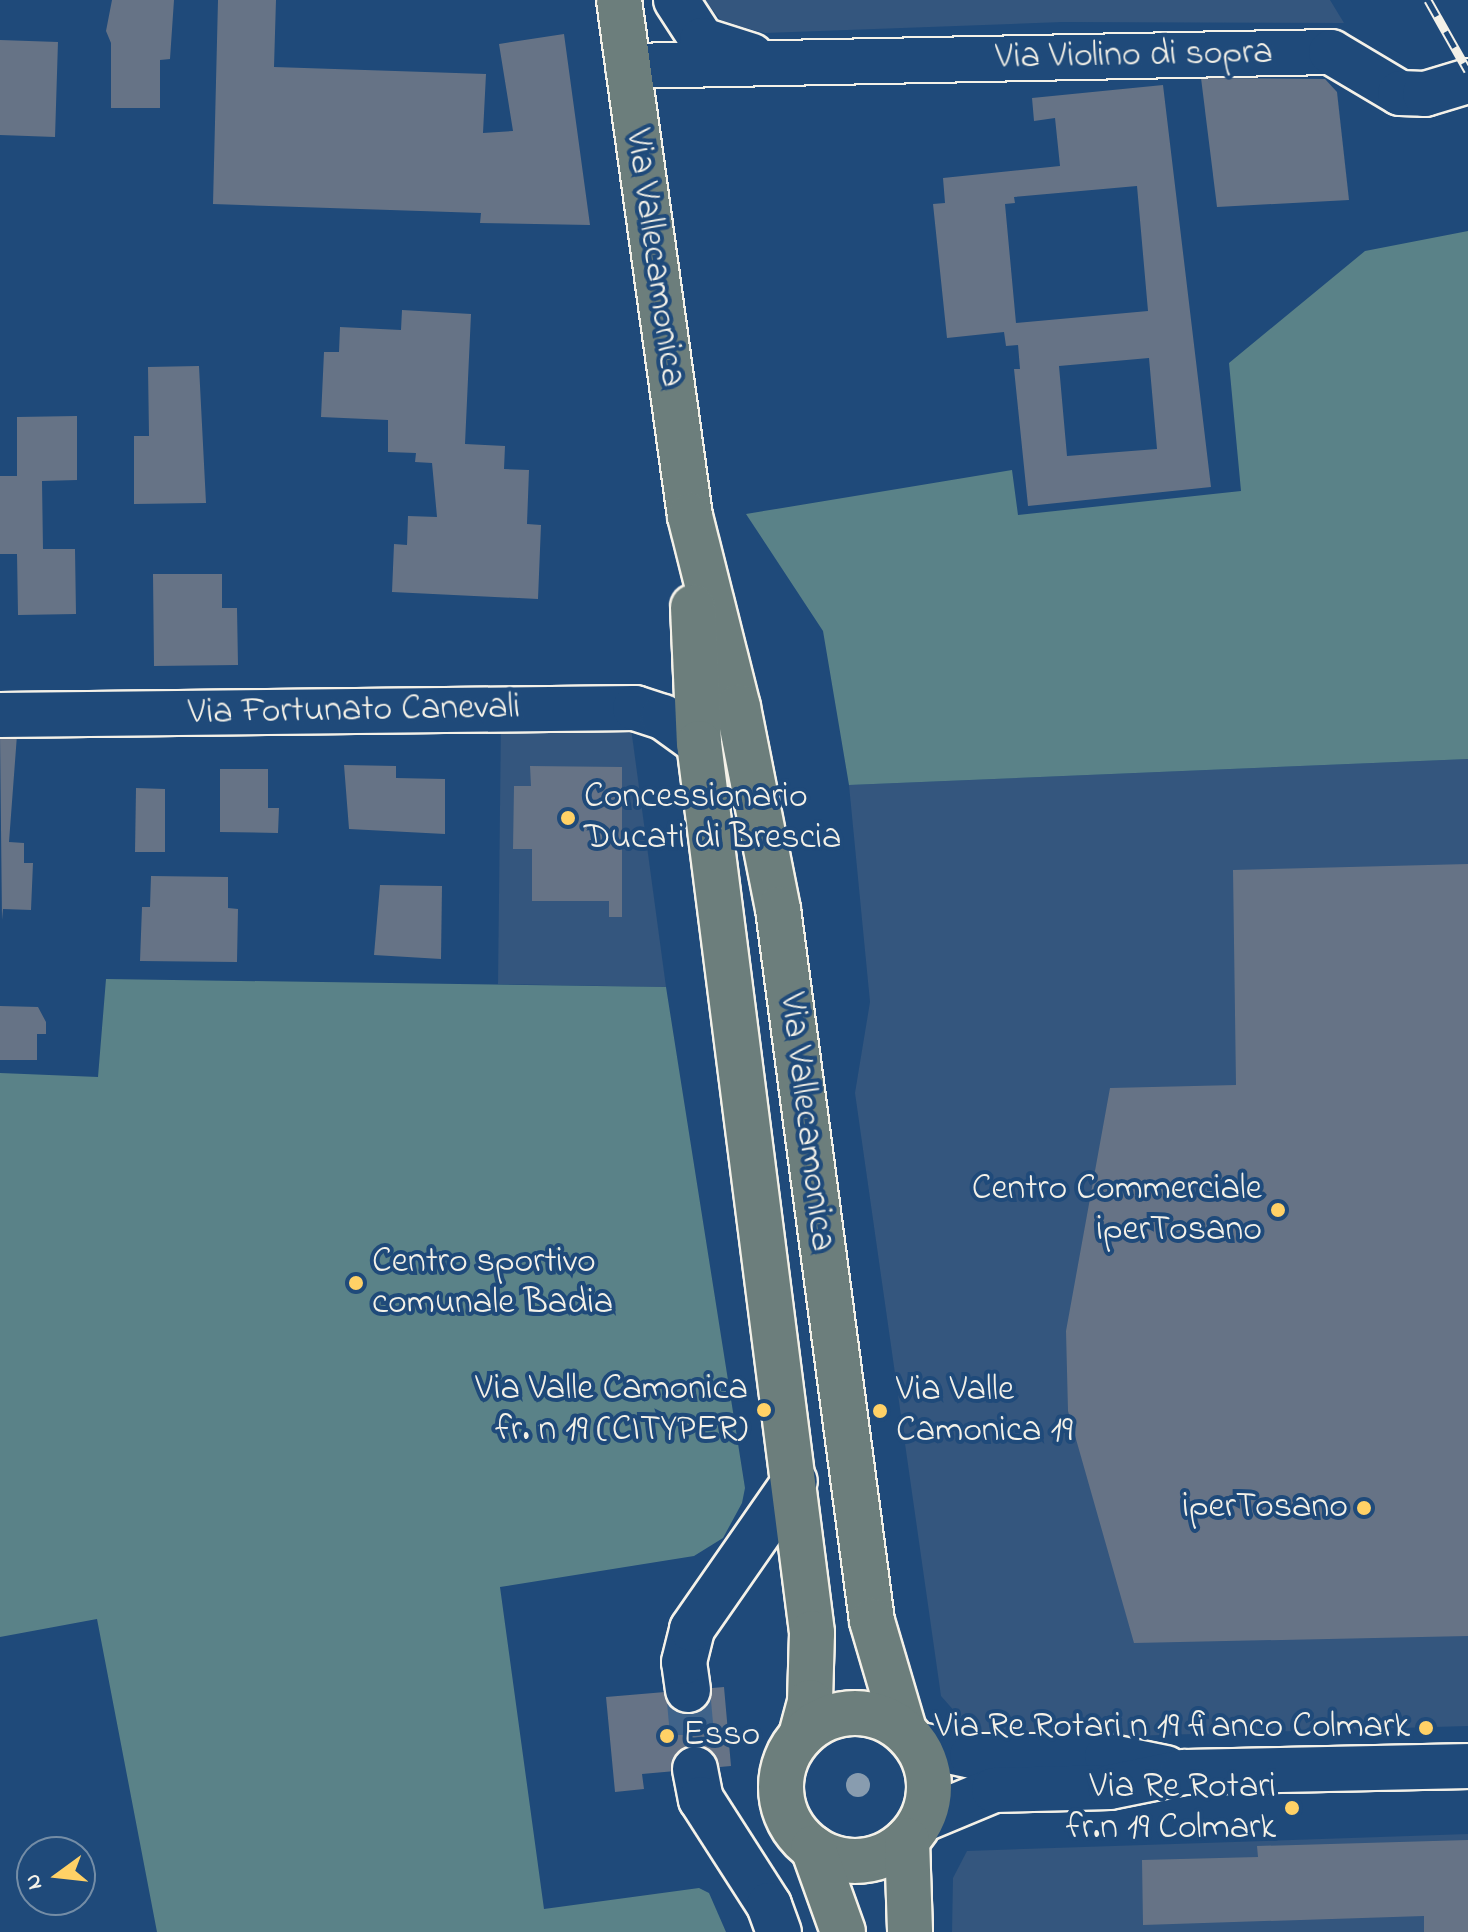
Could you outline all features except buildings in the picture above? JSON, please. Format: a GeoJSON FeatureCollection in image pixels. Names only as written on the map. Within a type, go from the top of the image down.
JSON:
{"type":"FeatureCollection","features":[{"type":"Feature","properties":{"kind":"main road","name":"Via Vallecamonica"},"geometry":{"type":"LineString","coordinates":[[619,0],[690,516],[699,743],[795,1481],[813,1649],[801,1736]]}},
{"type":"Feature","properties":{"kind":"main road","name":"Via Vallecamonica"},"geometry":{"type":"LineString","coordinates":[[690,516],[738,707],[778,909],[872,1621],[910,1737]]}},
{"type":"Feature","properties":{"kind":"main road"},"geometry":{"type":"LineString","coordinates":[[843,1932],[813,1848],[786,1815],[781,1794],[789,1753],[801,1736],[851,1712],[870,1714],[910,1737],[929,1781],[915,1830],[910,1932]]}},
{"type":"Feature","properties":{"kind":"main road"},"geometry":{"type":"LineString","coordinates":[[813,1848],[841,1859],[872,1860],[915,1830]]}},
{"type":"Feature","properties":{"kind":"street","name":"Via Violino di sopra"},"geometry":{"type":"LineString","coordinates":[[676,0],[702,40],[785,64]]}},
{"type":"Feature","properties":{"kind":"street","name":"Via Violino di sopra"},"geometry":{"type":"LineString","coordinates":[[628,66],[1331,52],[1400,93],[1462,84]]}},
{"type":"Feature","properties":{"kind":"street","name":"Via Fortunato Canevali"},"geometry":{"type":"LineString","coordinates":[[0,715],[635,708],[663,717],[699,743]]}},
{"type":"Feature","properties":{"kind":"street"},"geometry":{"type":"LineString","coordinates":[[688,1690],[684,1662],[692,1629],[795,1481]]}},
{"type":"Feature","properties":{"kind":"street"},"geometry":{"type":"LineString","coordinates":[[910,1737],[972,1756],[1107,1756],[1184,1772]]}},
{"type":"Feature","properties":{"kind":"street"},"geometry":{"type":"LineString","coordinates":[[915,1830],[994,1790],[1110,1787],[1184,1772],[1468,1766]]}},
{"type":"Feature","properties":{"kind":"street"},"geometry":{"type":"LineString","coordinates":[[695,1769],[701,1799],[769,1905],[779,1932]]}},
{"type":"Feature","properties":{"kind":"shaded area"},"geometry":{"type":"Polygon","coordinates":[[[705,0],[1330,0],[1344,23],[1062,22],[765,33],[722,22],[705,0]]]}},
{"type":"Feature","properties":{"kind":"shaded area"},"geometry":{"type":"Polygon","coordinates":[[[501,721],[631,728],[666,987],[498,984],[501,721]]]}},
{"type":"Feature","properties":{"kind":"shaded area"},"geometry":{"type":"Polygon","coordinates":[[[1468,759],[1468,1726],[990,1740],[972,1731],[941,1696],[855,1093],[870,1002],[849,785],[1468,759]]]}},
{"type":"Feature","properties":{"kind":"shaded area"},"geometry":{"type":"Polygon","coordinates":[[[1468,1834],[1468,1932],[952,1932],[953,1878],[967,1851],[1468,1834]]]}},
{"type":"Feature","properties":{"kind":"green space"},"geometry":{"type":"Polygon","coordinates":[[[1468,231],[1468,759],[849,785],[823,631],[746,514],[1012,470],[1018,515],[1241,491],[1229,363],[1365,251],[1468,231]]]}},
{"type":"Feature","properties":{"kind":"green space","name":"Centro sportivo comunale Badia"},"geometry":{"type":"Polygon","coordinates":[[[106,979],[666,987],[745,1488],[742,1503],[723,1538],[694,1556],[500,1587],[544,1909],[699,1888],[709,1893],[726,1932],[157,1932],[97,1619],[0,1637],[0,1073],[98,1077],[106,979]]]}},
{"type":"Feature","properties":{"kind":"tunnel"},"geometry":{"type":"LineString","coordinates":[[688,1690],[695,1769]]}},
{"type":"Feature","properties":{"kind":"railway"},"geometry":{"type":"LineString","coordinates":[[1428,0],[1468,71]]}},
{"type":"Feature","properties":{"kind":"place","name":"Concessionario Ducati di Brescia"},"geometry":{"type":"Point","coordinates":[568,818]}},
{"type":"Feature","properties":{"kind":"place","name":"Centro Commerciale iperTosano"},"geometry":{"type":"Point","coordinates":[1278,1210]}},
{"type":"Feature","properties":{"kind":"place","name":"Centro sportivo comunale Badia"},"geometry":{"type":"Point","coordinates":[356,1283]}},
{"type":"Feature","properties":{"kind":"place","name":"Via Valle Camonica fr. n 19 (CITYPER)"},"geometry":{"type":"Point","coordinates":[764,1410]}},
{"type":"Feature","properties":{"kind":"place","name":"Via Valle Camonica 19"},"geometry":{"type":"Point","coordinates":[880,1411]}},
{"type":"Feature","properties":{"kind":"place","name":"iperTosano"},"geometry":{"type":"Point","coordinates":[1364,1508]}},
{"type":"Feature","properties":{"kind":"place","name":"Via Re Rotari n 19 fianco Colmark"},"geometry":{"type":"Point","coordinates":[1426,1728]}},
{"type":"Feature","properties":{"kind":"place","name":"Esso"},"geometry":{"type":"Point","coordinates":[667,1736]}},
{"type":"Feature","properties":{"kind":"place","name":"Via Re Rotari fr.n 19 Colmark"},"geometry":{"type":"Point","coordinates":[1292,1808]}}]}
